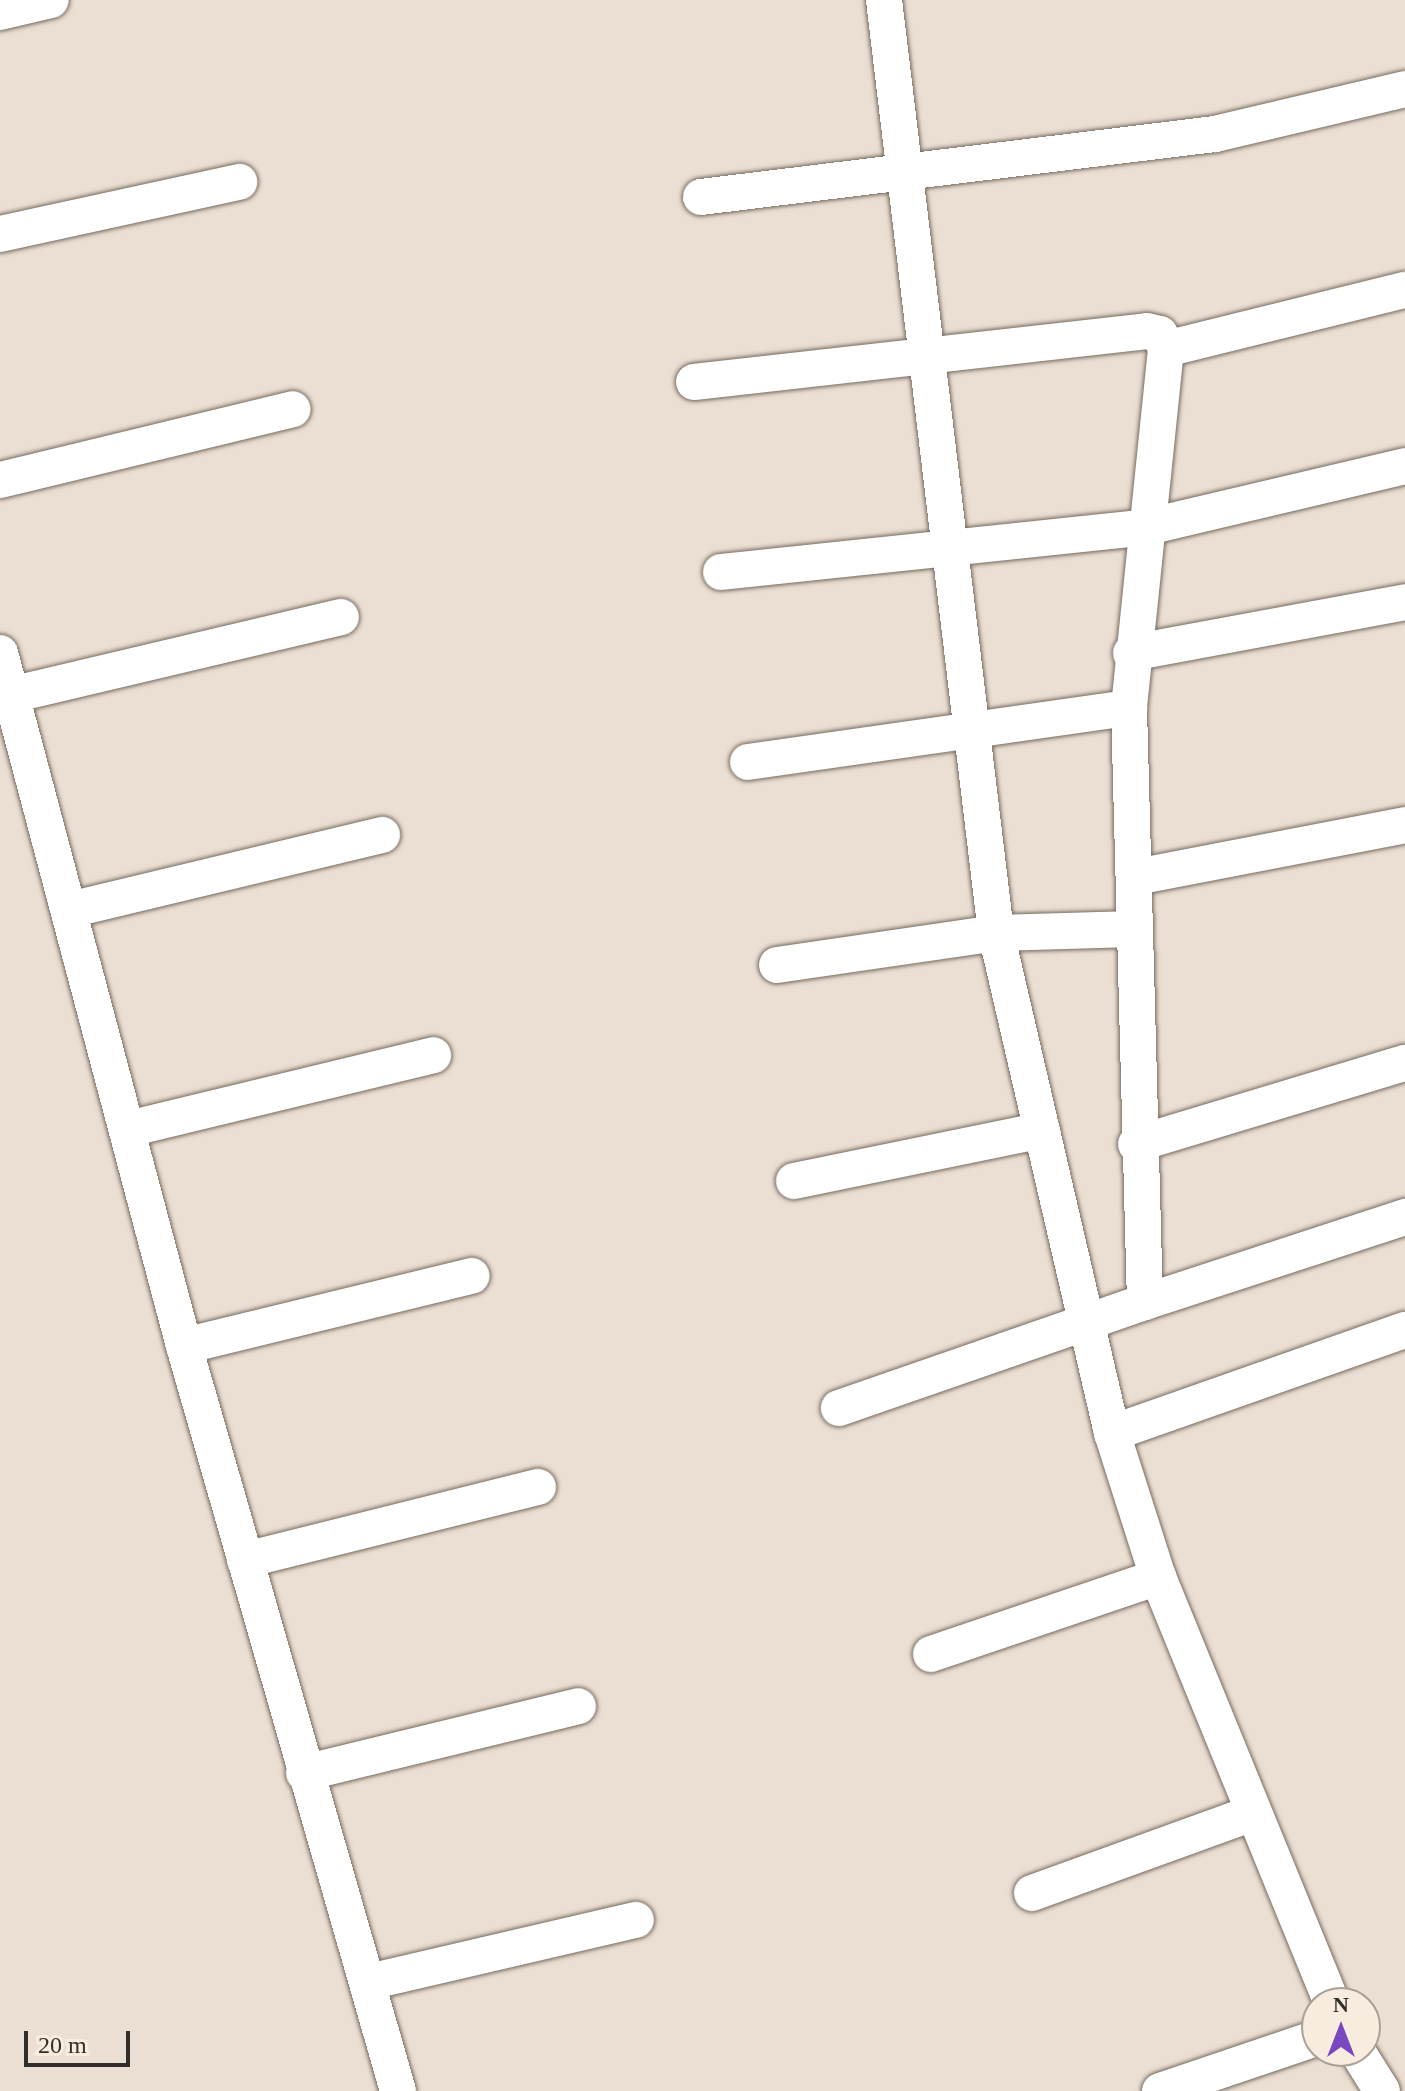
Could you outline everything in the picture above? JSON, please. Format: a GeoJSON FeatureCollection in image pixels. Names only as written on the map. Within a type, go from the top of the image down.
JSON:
{"type":"FeatureCollection","features":[{"type":"Feature","properties":{"kind":"street"},"geometry":{"type":"LineString","coordinates":[[0,12],[51,0]]}},
{"type":"Feature","properties":{"kind":"street"},"geometry":{"type":"LineString","coordinates":[[884,0],[996,933],[1112,1433],[1158,1577],[1250,1814],[1325,1987]]}},
{"type":"Feature","properties":{"kind":"street"},"geometry":{"type":"LineString","coordinates":[[701,197],[1215,134],[1405,89]]}},
{"type":"Feature","properties":{"kind":"street"},"geometry":{"type":"LineString","coordinates":[[0,234],[239,182]]}},
{"type":"Feature","properties":{"kind":"street"},"geometry":{"type":"LineString","coordinates":[[1166,349],[1405,290]]}},
{"type":"Feature","properties":{"kind":"street"},"geometry":{"type":"LineString","coordinates":[[694,382],[928,361],[1147,331],[1160,334],[1166,349],[1131,653],[1129,708],[1136,877],[1136,1144],[1145,1302]]}},
{"type":"Feature","properties":{"kind":"street"},"geometry":{"type":"LineString","coordinates":[[0,480],[293,409]]}},
{"type":"Feature","properties":{"kind":"street"},"geometry":{"type":"LineString","coordinates":[[721,572],[950,551],[1147,527],[1405,466]]}},
{"type":"Feature","properties":{"kind":"street"},"geometry":{"type":"LineString","coordinates":[[1131,653],[1405,602]]}},
{"type":"Feature","properties":{"kind":"street"},"geometry":{"type":"LineString","coordinates":[[11,695],[341,617]]}},
{"type":"Feature","properties":{"kind":"street"},"geometry":{"type":"LineString","coordinates":[[0,653],[184,1346],[304,1773],[369,1982],[398,2091]]}},
{"type":"Feature","properties":{"kind":"street"},"geometry":{"type":"LineString","coordinates":[[748,762],[1129,708]]}},
{"type":"Feature","properties":{"kind":"street"},"geometry":{"type":"LineString","coordinates":[[1136,877],[1405,825]]}},
{"type":"Feature","properties":{"kind":"street"},"geometry":{"type":"LineString","coordinates":[[69,910],[382,835]]}},
{"type":"Feature","properties":{"kind":"street"},"geometry":{"type":"LineString","coordinates":[[777,965],[996,933],[1134,929]]}},
{"type":"Feature","properties":{"kind":"street"},"geometry":{"type":"LineString","coordinates":[[128,1129],[433,1055]]}},
{"type":"Feature","properties":{"kind":"street"},"geometry":{"type":"LineString","coordinates":[[1136,1144],[1405,1063]]}},
{"type":"Feature","properties":{"kind":"street"},"geometry":{"type":"LineString","coordinates":[[794,1181],[1042,1130]]}},
{"type":"Feature","properties":{"kind":"street"},"geometry":{"type":"LineString","coordinates":[[839,1408],[1087,1326],[1145,1302],[1405,1217]]}},
{"type":"Feature","properties":{"kind":"street"},"geometry":{"type":"LineString","coordinates":[[184,1346],[472,1276]]}},
{"type":"Feature","properties":{"kind":"street"},"geometry":{"type":"LineString","coordinates":[[1112,1433],[1405,1330]]}},
{"type":"Feature","properties":{"kind":"street"},"geometry":{"type":"LineString","coordinates":[[245,1560],[538,1487]]}},
{"type":"Feature","properties":{"kind":"street"},"geometry":{"type":"LineString","coordinates":[[931,1654],[1158,1577]]}},
{"type":"Feature","properties":{"kind":"street"},"geometry":{"type":"LineString","coordinates":[[304,1773],[578,1706]]}},
{"type":"Feature","properties":{"kind":"street"},"geometry":{"type":"LineString","coordinates":[[1032,1893],[1250,1814]]}},
{"type":"Feature","properties":{"kind":"street"},"geometry":{"type":"LineString","coordinates":[[369,1982],[636,1920]]}},
{"type":"Feature","properties":{"kind":"street"},"geometry":{"type":"LineString","coordinates":[[1160,2091],[1301,2043]]}},
{"type":"Feature","properties":{"kind":"street"},"geometry":{"type":"LineString","coordinates":[[1367,2067],[1382,2091]]}}]}
